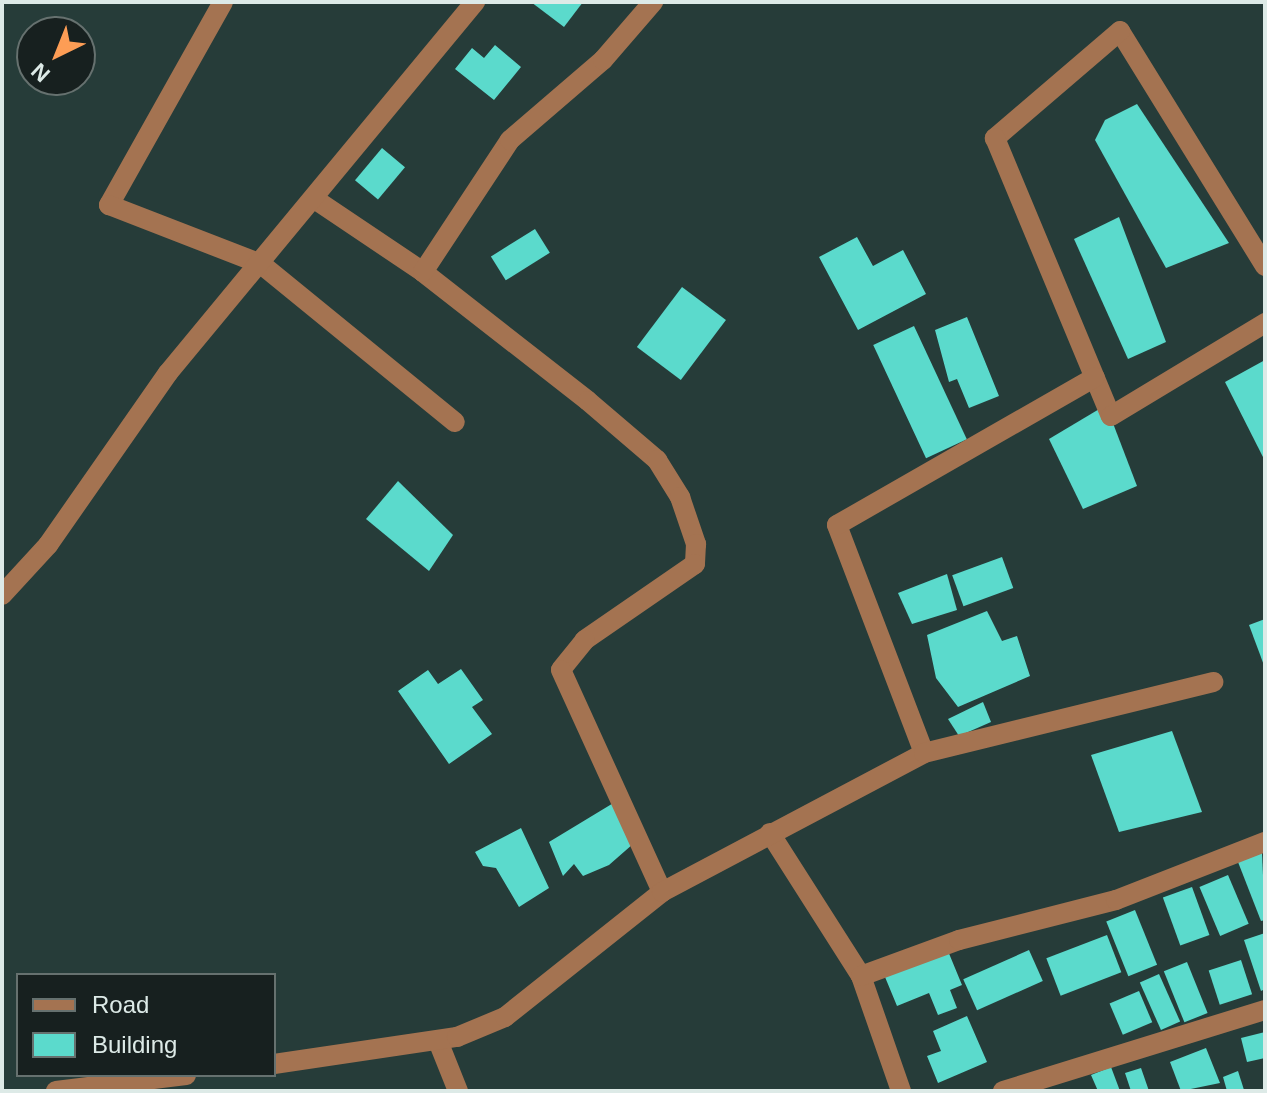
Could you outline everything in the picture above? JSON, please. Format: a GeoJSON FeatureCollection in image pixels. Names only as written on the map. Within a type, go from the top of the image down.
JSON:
{"type":"FeatureCollection","features":[{"type":"Feature","properties":{"kind":"street"},"geometry":{"type":"LineString","coordinates":[[223,2],[109,205],[261,264],[455,422]]}},
{"type":"Feature","properties":{"kind":"street"},"geometry":{"type":"LineString","coordinates":[[2,595],[48,545],[168,373],[316,200],[475,2]]}},
{"type":"Feature","properties":{"kind":"street"},"geometry":{"type":"LineString","coordinates":[[423,272],[510,140],[603,60],[653,2]]}},
{"type":"Feature","properties":{"kind":"street"},"geometry":{"type":"LineString","coordinates":[[1265,266],[1120,31],[995,138],[1111,416],[1265,323]]}},
{"type":"Feature","properties":{"kind":"street"},"geometry":{"type":"LineString","coordinates":[[316,200],[423,272],[646,450],[680,497],[696,544],[695,564],[585,640],[561,670],[662,892]]}},
{"type":"Feature","properties":{"kind":"street"},"geometry":{"type":"LineString","coordinates":[[924,753],[837,525],[1095,377]]}},
{"type":"Feature","properties":{"kind":"street"},"geometry":{"type":"LineString","coordinates":[[276,1064],[438,1041],[505,1017],[662,892],[924,753],[1213,682]]}},
{"type":"Feature","properties":{"kind":"street"},"geometry":{"type":"LineString","coordinates":[[770,833],[861,976],[901,1091]]}},
{"type":"Feature","properties":{"kind":"street"},"geometry":{"type":"LineString","coordinates":[[861,976],[959,940],[1116,900],[1265,842]]}},
{"type":"Feature","properties":{"kind":"street"},"geometry":{"type":"LineString","coordinates":[[1003,1091],[1265,1010]]}},
{"type":"Feature","properties":{"kind":"street"},"geometry":{"type":"LineString","coordinates":[[438,1041],[458,1091]]}},
{"type":"Feature","properties":{"kind":"street"},"geometry":{"type":"LineString","coordinates":[[56,1091],[170,1077]]}},
{"type":"Feature","properties":{"kind":"building"},"geometry":{"type":"Polygon","coordinates":[[[531,2],[583,2],[564,27],[531,2]]]}},
{"type":"Feature","properties":{"kind":"building"},"geometry":{"type":"Polygon","coordinates":[[[495,45],[521,67],[494,100],[455,69],[472,48],[484,58],[495,45]]]}},
{"type":"Feature","properties":{"kind":"building"},"geometry":{"type":"Polygon","coordinates":[[[1137,104],[1229,243],[1166,268],[1095,140],[1105,120],[1137,104]]]}},
{"type":"Feature","properties":{"kind":"building"},"geometry":{"type":"Polygon","coordinates":[[[382,148],[405,167],[378,199],[355,180],[382,148]]]}},
{"type":"Feature","properties":{"kind":"building"},"geometry":{"type":"Polygon","coordinates":[[[1119,217],[1166,342],[1128,359],[1074,239],[1119,217]]]}},
{"type":"Feature","properties":{"kind":"building"},"geometry":{"type":"Polygon","coordinates":[[[535,229],[550,253],[506,280],[491,257],[535,229]]]}},
{"type":"Feature","properties":{"kind":"building"},"geometry":{"type":"Polygon","coordinates":[[[857,237],[873,266],[903,250],[926,294],[858,330],[819,257],[857,237]]]}},
{"type":"Feature","properties":{"kind":"building"},"geometry":{"type":"Polygon","coordinates":[[[682,287],[726,320],[681,380],[637,347],[682,287]]]}},
{"type":"Feature","properties":{"kind":"building"},"geometry":{"type":"Polygon","coordinates":[[[967,317],[999,396],[969,408],[957,379],[949,382],[935,330],[967,317]]]}},
{"type":"Feature","properties":{"kind":"building"},"geometry":{"type":"Polygon","coordinates":[[[914,326],[967,439],[926,458],[873,345],[914,326]]]}},
{"type":"Feature","properties":{"kind":"building"},"geometry":{"type":"Polygon","coordinates":[[[1265,360],[1265,461],[1225,382],[1265,360]]]}},
{"type":"Feature","properties":{"kind":"building"},"geometry":{"type":"Polygon","coordinates":[[[1106,405],[1137,486],[1083,509],[1049,439],[1106,405]]]}},
{"type":"Feature","properties":{"kind":"building"},"geometry":{"type":"Polygon","coordinates":[[[398,481],[453,535],[429,571],[366,519],[398,481]]]}},
{"type":"Feature","properties":{"kind":"building"},"geometry":{"type":"Polygon","coordinates":[[[1002,557],[1013,588],[963,606],[952,575],[1002,557]]]}},
{"type":"Feature","properties":{"kind":"building"},"geometry":{"type":"Polygon","coordinates":[[[947,574],[957,610],[912,624],[898,593],[947,574]]]}},
{"type":"Feature","properties":{"kind":"building"},"geometry":{"type":"Polygon","coordinates":[[[987,611],[1002,641],[1017,636],[1030,676],[958,707],[936,678],[927,635],[987,611]]]}},
{"type":"Feature","properties":{"kind":"building"},"geometry":{"type":"Polygon","coordinates":[[[1265,619],[1265,668],[1249,625],[1265,619]]]}},
{"type":"Feature","properties":{"kind":"building"},"geometry":{"type":"Polygon","coordinates":[[[461,669],[483,700],[472,707],[492,734],[449,764],[398,691],[428,670],[438,684],[461,669]]]}},
{"type":"Feature","properties":{"kind":"building"},"geometry":{"type":"Polygon","coordinates":[[[983,702],[991,722],[959,736],[948,719],[983,702]]]}},
{"type":"Feature","properties":{"kind":"building"},"geometry":{"type":"Polygon","coordinates":[[[1172,731],[1202,812],[1119,832],[1091,755],[1172,731]]]}},
{"type":"Feature","properties":{"kind":"building"},"geometry":{"type":"Polygon","coordinates":[[[620,799],[633,844],[609,865],[583,876],[574,864],[563,876],[549,842],[620,799]]]}},
{"type":"Feature","properties":{"kind":"building"},"geometry":{"type":"Polygon","coordinates":[[[521,828],[549,888],[519,907],[496,868],[483,866],[475,852],[521,828]]]}},
{"type":"Feature","properties":{"kind":"building"},"geometry":{"type":"Polygon","coordinates":[[[1262,853],[1265,920],[1261,921],[1238,862],[1262,853]]]}},
{"type":"Feature","properties":{"kind":"building"},"geometry":{"type":"Polygon","coordinates":[[[1228,875],[1249,924],[1220,936],[1199,887],[1228,875]]]}},
{"type":"Feature","properties":{"kind":"building"},"geometry":{"type":"Polygon","coordinates":[[[1192,887],[1209,935],[1180,946],[1163,898],[1192,887]]]}},
{"type":"Feature","properties":{"kind":"building"},"geometry":{"type":"Polygon","coordinates":[[[1135,910],[1157,965],[1128,976],[1106,922],[1135,910]]]}},
{"type":"Feature","properties":{"kind":"building"},"geometry":{"type":"Polygon","coordinates":[[[1265,933],[1265,989],[1261,991],[1244,940],[1265,933]]]}},
{"type":"Feature","properties":{"kind":"building"},"geometry":{"type":"Polygon","coordinates":[[[1107,935],[1121,972],[1061,996],[1046,958],[1107,935]]]}},
{"type":"Feature","properties":{"kind":"building"},"geometry":{"type":"Polygon","coordinates":[[[1029,950],[1043,981],[977,1010],[963,979],[1029,950]]]}},
{"type":"Feature","properties":{"kind":"building"},"geometry":{"type":"Polygon","coordinates":[[[948,951],[962,985],[950,990],[957,1008],[938,1015],[929,993],[897,1006],[885,977],[948,951]]]}},
{"type":"Feature","properties":{"kind":"building"},"geometry":{"type":"Polygon","coordinates":[[[1241,960],[1252,994],[1220,1005],[1209,971],[1241,960]]]}},
{"type":"Feature","properties":{"kind":"building"},"geometry":{"type":"Polygon","coordinates":[[[1187,962],[1208,1013],[1184,1022],[1164,971],[1187,962]]]}},
{"type":"Feature","properties":{"kind":"building"},"geometry":{"type":"Polygon","coordinates":[[[1159,974],[1180,1022],[1161,1030],[1140,983],[1159,974]]]}},
{"type":"Feature","properties":{"kind":"building"},"geometry":{"type":"Polygon","coordinates":[[[1139,991],[1152,1022],[1123,1035],[1110,1004],[1139,991]]]}},
{"type":"Feature","properties":{"kind":"building"},"geometry":{"type":"Polygon","coordinates":[[[967,1016],[987,1062],[938,1083],[927,1056],[941,1051],[933,1031],[967,1016]]]}},
{"type":"Feature","properties":{"kind":"building"},"geometry":{"type":"Polygon","coordinates":[[[1265,1032],[1265,1058],[1247,1062],[1241,1038],[1265,1032]]]}},
{"type":"Feature","properties":{"kind":"building"},"geometry":{"type":"Polygon","coordinates":[[[1206,1048],[1220,1083],[1181,1091],[1170,1062],[1206,1048]]]}},
{"type":"Feature","properties":{"kind":"building"},"geometry":{"type":"Polygon","coordinates":[[[1111,1067],[1120,1091],[1098,1091],[1091,1075],[1111,1067]]]}},
{"type":"Feature","properties":{"kind":"building"},"geometry":{"type":"Polygon","coordinates":[[[1141,1068],[1149,1091],[1131,1091],[1125,1073],[1141,1068]]]}},
{"type":"Feature","properties":{"kind":"building"},"geometry":{"type":"Polygon","coordinates":[[[1238,1071],[1244,1090],[1227,1091],[1223,1077],[1238,1071]]]}}]}
